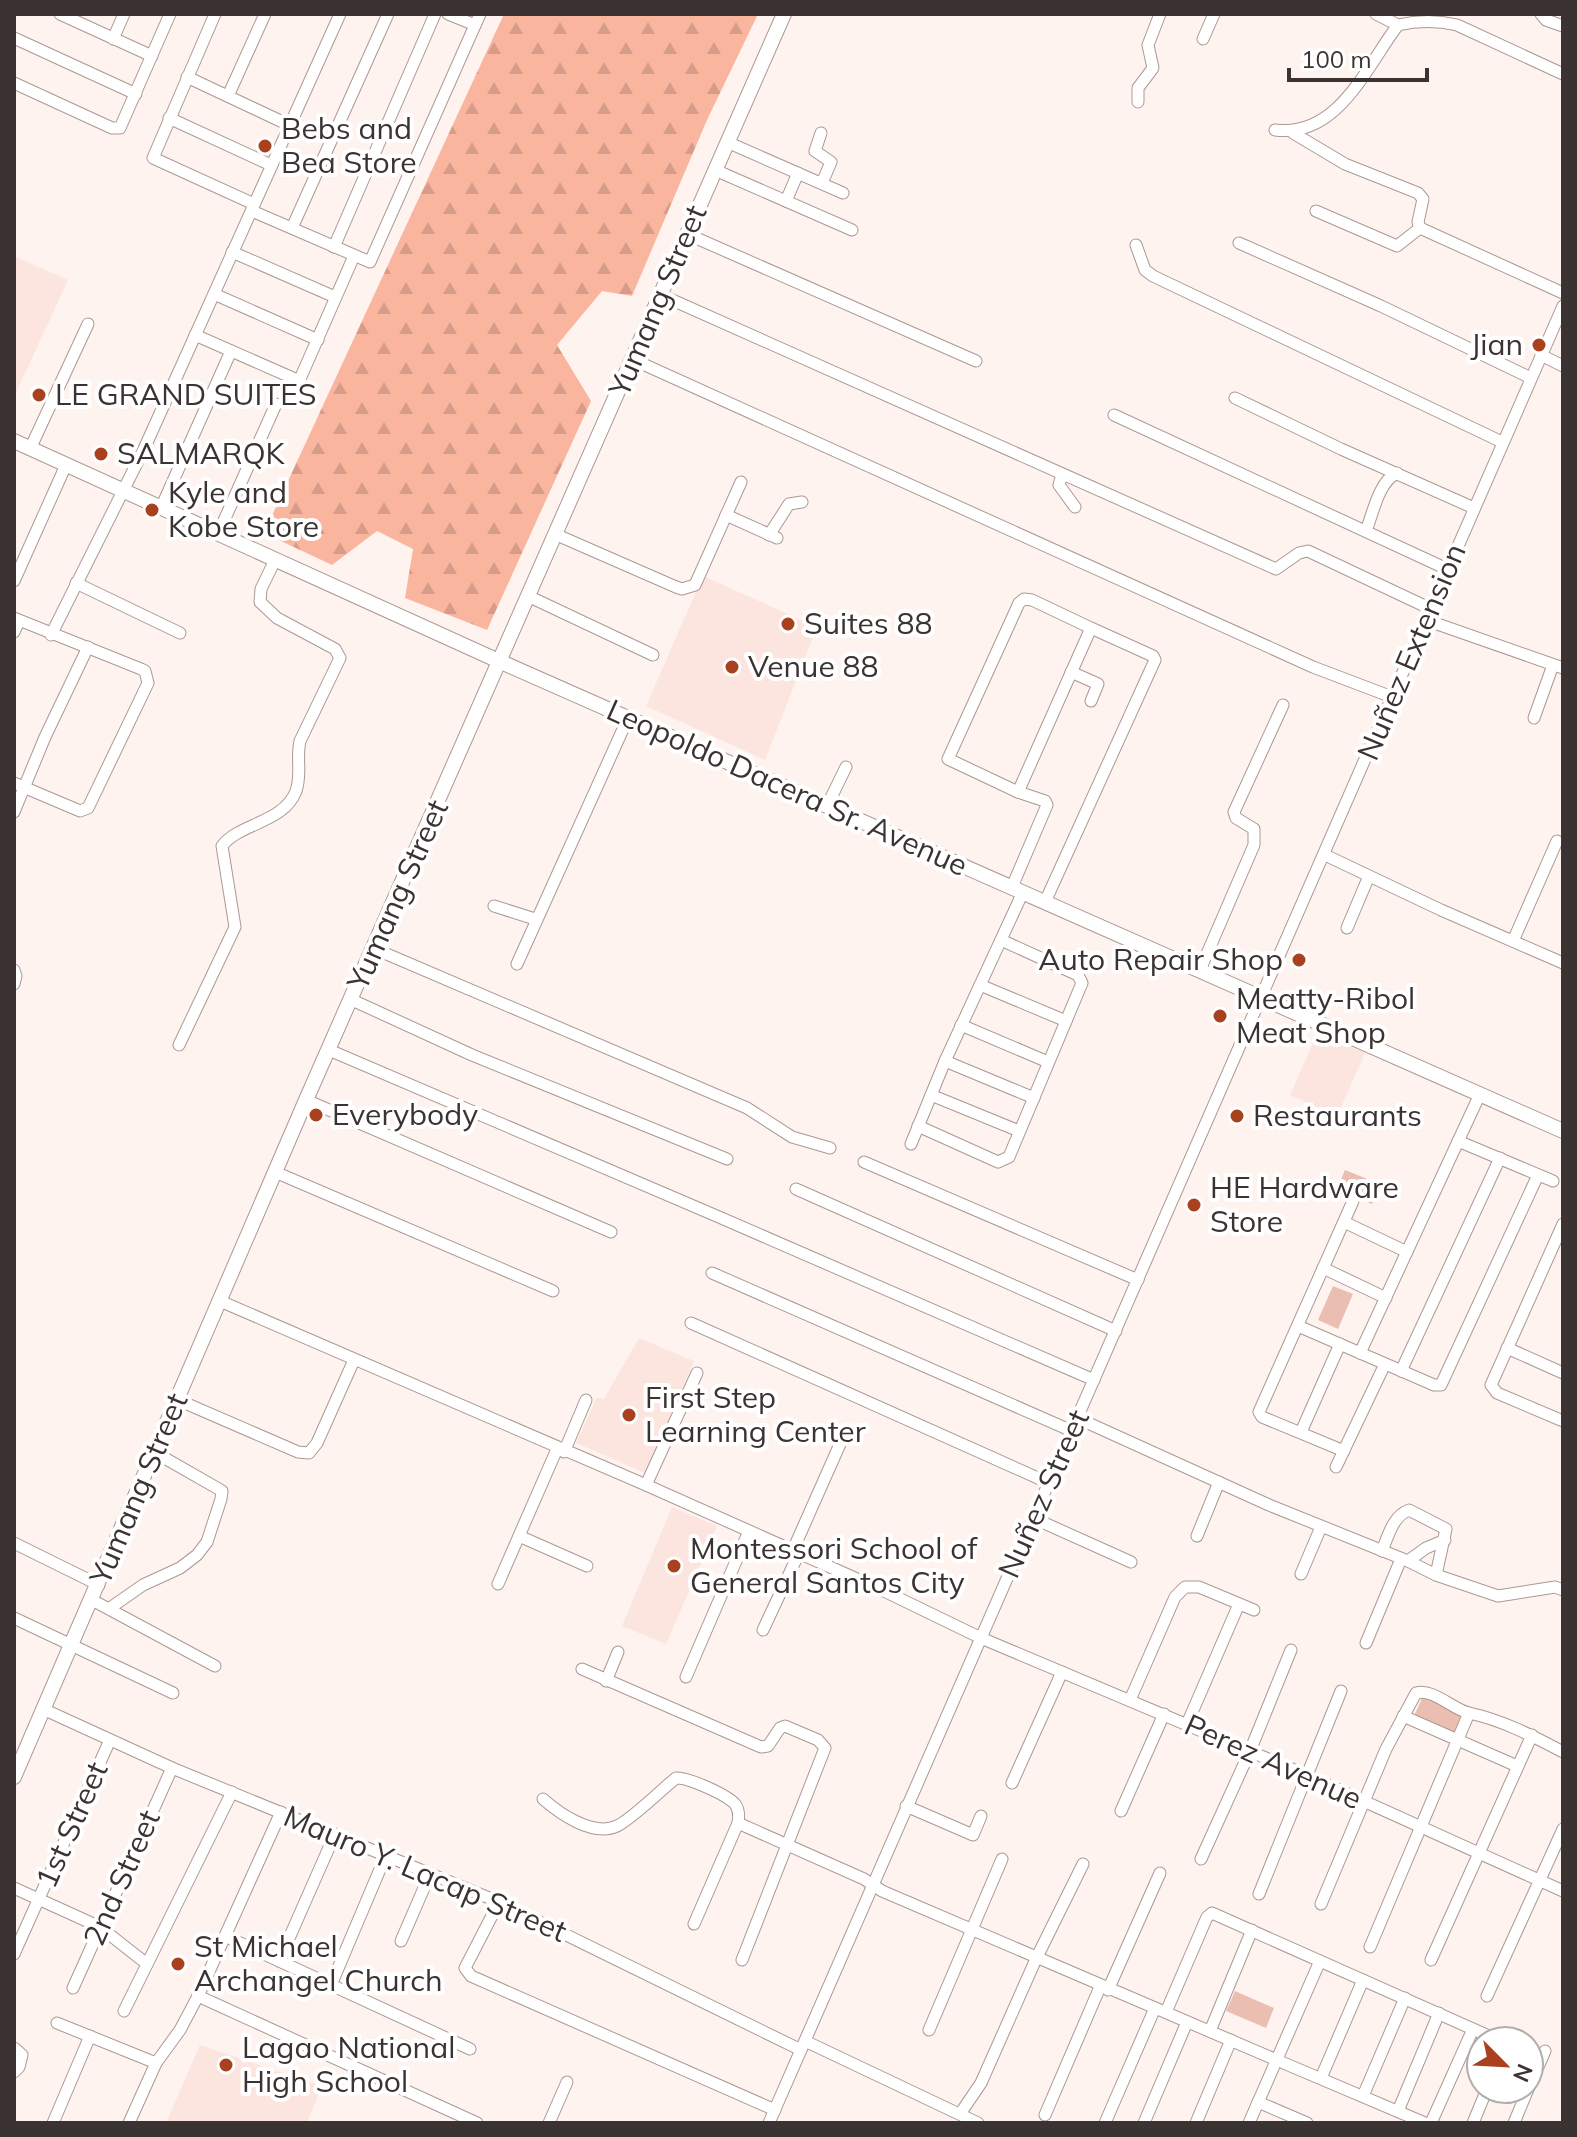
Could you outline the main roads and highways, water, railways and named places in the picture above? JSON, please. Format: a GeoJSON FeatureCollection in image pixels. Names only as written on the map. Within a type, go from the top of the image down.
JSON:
{"type":"FeatureCollection","features":[{"type":"Feature","properties":{"kind":"main road","name":"Yumang Street"},"geometry":{"type":"LineString","coordinates":[[14,1777],[306,1100],[784,14]]}},
{"type":"Feature","properties":{"kind":"main road","name":"Leopoldo Dacera Sr. Avenue"},"geometry":{"type":"LineString","coordinates":[[14,441],[501,662],[1563,1131]]}},
{"type":"Feature","properties":{"kind":"place","name":"Bebs and Bea Store"},"geometry":{"type":"Point","coordinates":[265,146]}},
{"type":"Feature","properties":{"kind":"place","name":"Jian"},"geometry":{"type":"Point","coordinates":[1539,345]}},
{"type":"Feature","properties":{"kind":"place","name":"LE GRAND SUITES"},"geometry":{"type":"Point","coordinates":[39,395]}},
{"type":"Feature","properties":{"kind":"place","name":"SALMARQK"},"geometry":{"type":"Point","coordinates":[101,454]}},
{"type":"Feature","properties":{"kind":"place","name":"Kyle and Kobe Store"},"geometry":{"type":"Point","coordinates":[152,510]}},
{"type":"Feature","properties":{"kind":"place","name":"Suites 88"},"geometry":{"type":"Point","coordinates":[788,624]}},
{"type":"Feature","properties":{"kind":"place","name":"Venue 88"},"geometry":{"type":"Point","coordinates":[732,667]}},
{"type":"Feature","properties":{"kind":"place","name":"Auto Repair Shop"},"geometry":{"type":"Point","coordinates":[1299,960]}},
{"type":"Feature","properties":{"kind":"place","name":"Meatty-Ribol Meat Shop"},"geometry":{"type":"Point","coordinates":[1220,1016]}},
{"type":"Feature","properties":{"kind":"place","name":"Everybody"},"geometry":{"type":"Point","coordinates":[316,1115]}},
{"type":"Feature","properties":{"kind":"place","name":"Restaurants"},"geometry":{"type":"Point","coordinates":[1237,1116]}},
{"type":"Feature","properties":{"kind":"place","name":"HE Hardware Store"},"geometry":{"type":"Point","coordinates":[1194,1205]}},
{"type":"Feature","properties":{"kind":"place","name":"First Step Learning Center"},"geometry":{"type":"Point","coordinates":[629,1415]}},
{"type":"Feature","properties":{"kind":"place","name":"Montessori School of General Santos City"},"geometry":{"type":"Point","coordinates":[674,1566]}},
{"type":"Feature","properties":{"kind":"place","name":"St Michael Archangel Church"},"geometry":{"type":"Point","coordinates":[178,1964]}},
{"type":"Feature","properties":{"kind":"place","name":"Lagao National High School"},"geometry":{"type":"Point","coordinates":[226,2065]}}]}
